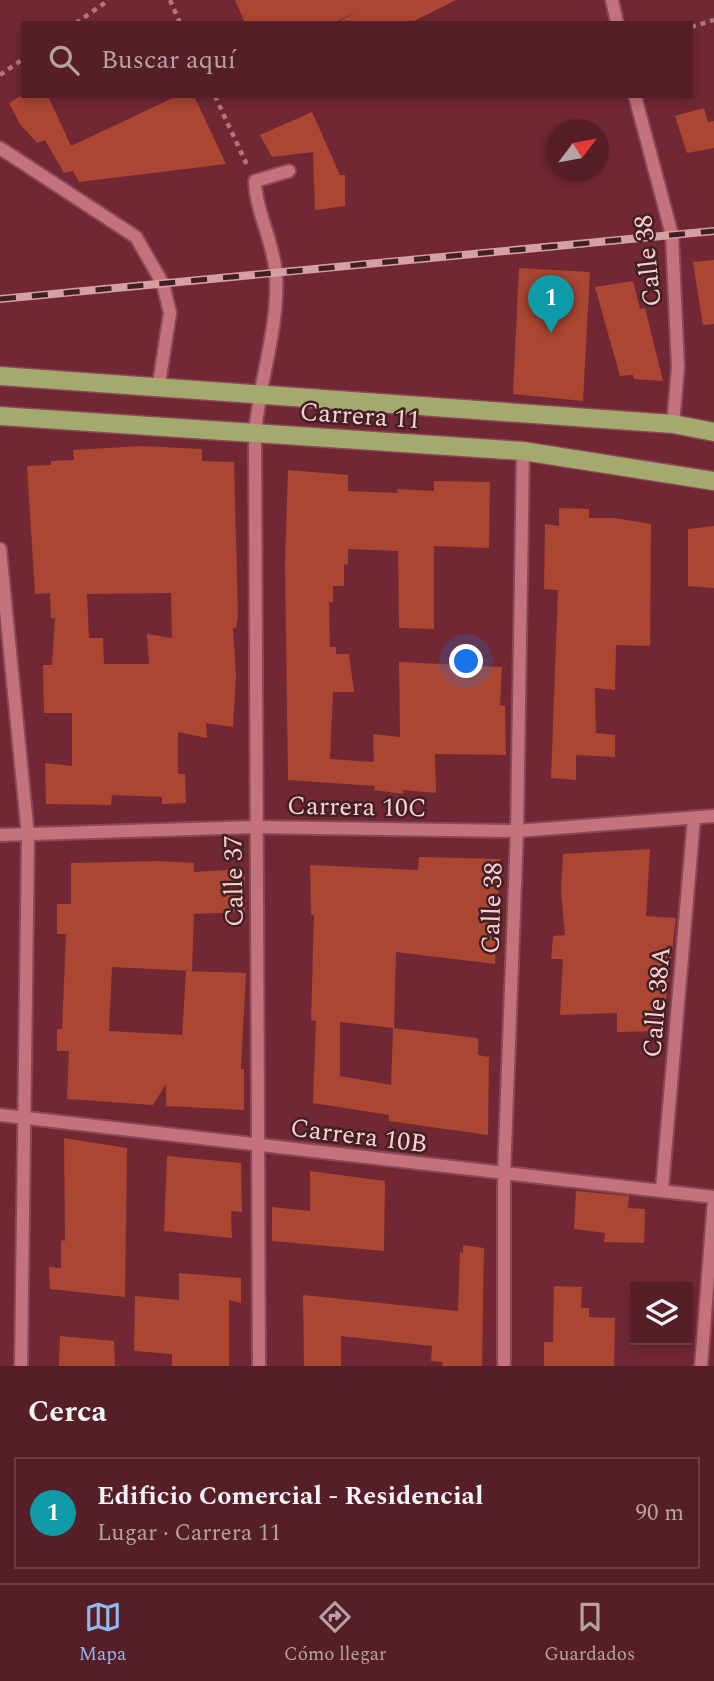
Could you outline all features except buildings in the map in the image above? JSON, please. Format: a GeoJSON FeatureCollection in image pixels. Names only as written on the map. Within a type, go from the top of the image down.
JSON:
{"type":"FeatureCollection","features":[{"type":"Feature","properties":{"kind":"main road","name":"Carrera 11"},"geometry":{"type":"LineString","coordinates":[[0,376],[158,390],[673,424],[714,432]]}},
{"type":"Feature","properties":{"kind":"main road","name":"Carrera 11"},"geometry":{"type":"LineString","coordinates":[[0,416],[523,452],[714,481]]}},
{"type":"Feature","properties":{"kind":"street"},"geometry":{"type":"LineString","coordinates":[[612,0],[617,21]]}},
{"type":"Feature","properties":{"kind":"street","name":"Calle 38"},"geometry":{"type":"LineString","coordinates":[[636,98],[672,235],[678,367],[673,424]]}},
{"type":"Feature","properties":{"kind":"street"},"geometry":{"type":"LineString","coordinates":[[0,148],[136,237],[163,284],[170,313],[158,390]]}},
{"type":"Feature","properties":{"kind":"street"},"geometry":{"type":"LineString","coordinates":[[255,181],[289,171]]}},
{"type":"Feature","properties":{"kind":"street","name":"Calle 37"},"geometry":{"type":"LineString","coordinates":[[255,181],[255,192],[274,251],[277,303],[258,397],[255,434],[259,1366]]}},
{"type":"Feature","properties":{"kind":"street","name":"Calle 38"},"geometry":{"type":"LineString","coordinates":[[504,1366],[504,1174],[517,831],[523,452]]}},
{"type":"Feature","properties":{"kind":"street"},"geometry":{"type":"LineString","coordinates":[[0,549],[28,836],[22,1119],[21,1366]]}},
{"type":"Feature","properties":{"kind":"street","name":"Carrera 10C"},"geometry":{"type":"LineString","coordinates":[[0,835],[255,827],[517,831],[714,816]]}},
{"type":"Feature","properties":{"kind":"street","name":"Calle 38A"},"geometry":{"type":"LineString","coordinates":[[662,1189],[694,818]]}},
{"type":"Feature","properties":{"kind":"street","name":"Carrera 10B"},"geometry":{"type":"LineString","coordinates":[[0,1115],[504,1174],[662,1189],[714,1198]]}},
{"type":"Feature","properties":{"kind":"street"},"geometry":{"type":"LineString","coordinates":[[701,1366],[714,1198]]}},
{"type":"Feature","properties":{"kind":"path"},"geometry":{"type":"LineString","coordinates":[[79,21],[109,0]]}},
{"type":"Feature","properties":{"kind":"path"},"geometry":{"type":"LineString","coordinates":[[170,0],[179,21]]}},
{"type":"Feature","properties":{"kind":"path"},"geometry":{"type":"LineString","coordinates":[[693,26],[714,20]]}},
{"type":"Feature","properties":{"kind":"path"},"geometry":{"type":"LineString","coordinates":[[0,75],[21,60]]}},
{"type":"Feature","properties":{"kind":"path"},"geometry":{"type":"LineString","coordinates":[[216,98],[255,181]]}},
{"type":"Feature","properties":{"kind":"railway"},"geometry":{"type":"LineString","coordinates":[[0,299],[714,231]]}},
{"type":"Feature","properties":{"kind":"place","name":"Edificio Comercial - Residencial"},"geometry":{"type":"Point","coordinates":[551,333]}}]}
